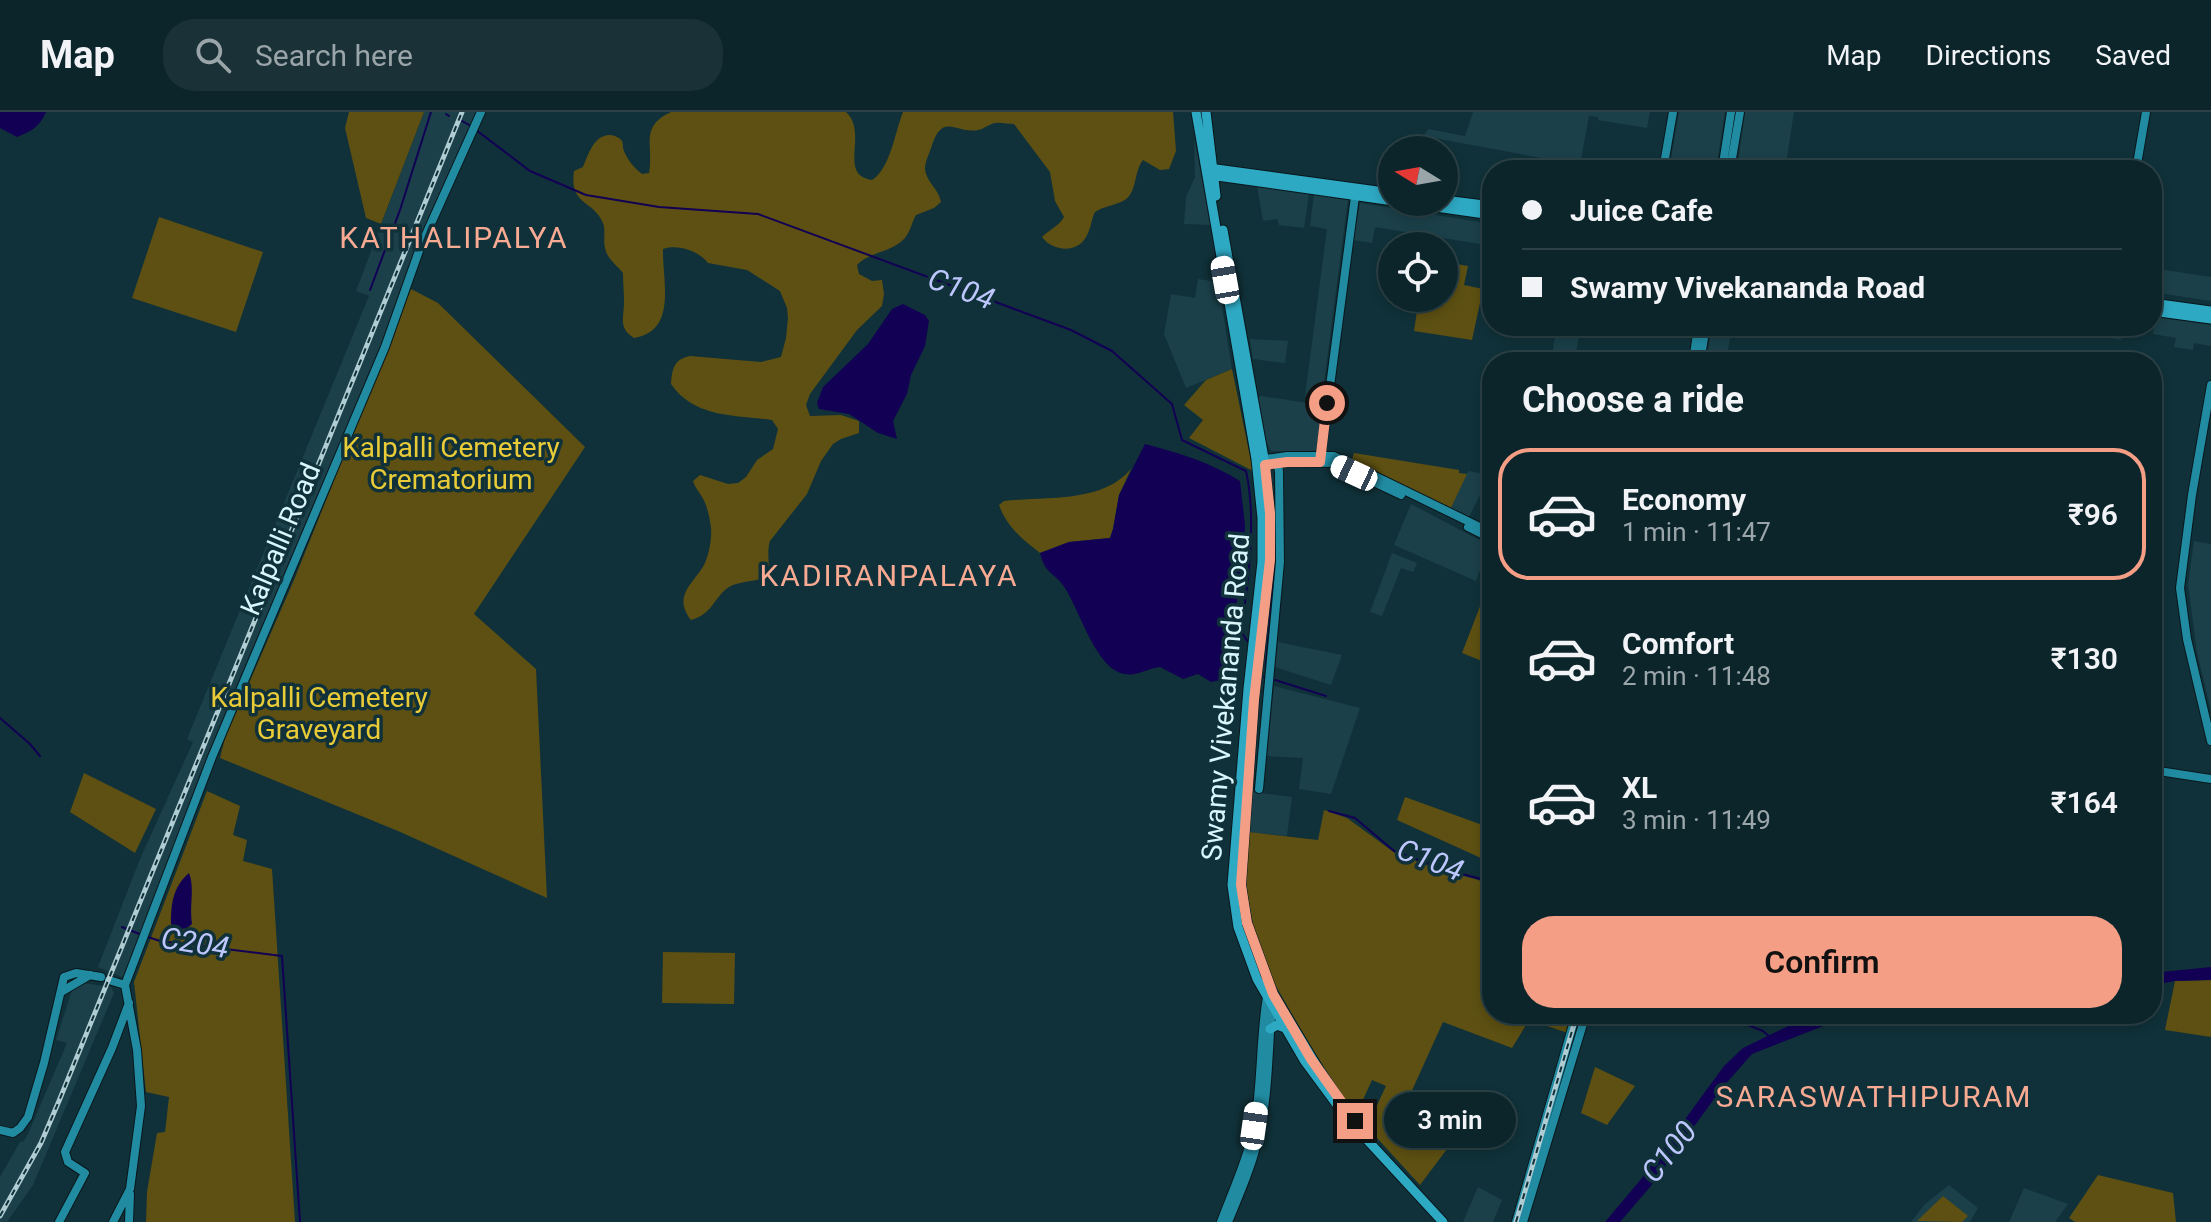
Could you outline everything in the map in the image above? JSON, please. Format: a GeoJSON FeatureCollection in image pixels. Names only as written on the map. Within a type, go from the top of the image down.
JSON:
{"type":"FeatureCollection","features":[{"type":"Feature","properties":{"kind":"main road","name":"Swamy Vivekananda Road"},"geometry":{"type":"LineString","coordinates":[[1196,112],[1210,171],[1260,463],[1262,562],[1232,885],[1238,927],[1257,979],[1353,1122],[1450,1222]]}},
{"type":"Feature","properties":{"kind":"main road","name":"Swamy Vivekananda Road"},"geometry":{"type":"LineString","coordinates":[[1206,112],[1210,171]]}},
{"type":"Feature","properties":{"kind":"main road"},"geometry":{"type":"LineString","coordinates":[[1210,171],[1482,213]]}},
{"type":"Feature","properties":{"kind":"main road"},"geometry":{"type":"LineString","coordinates":[[1356,193],[1378,193]]}},
{"type":"Feature","properties":{"kind":"main road"},"geometry":{"type":"LineString","coordinates":[[1458,202],[1482,205]]}},
{"type":"Feature","properties":{"kind":"main road"},"geometry":{"type":"LineString","coordinates":[[2162,304],[2211,311]]}},
{"type":"Feature","properties":{"kind":"main road"},"geometry":{"type":"LineString","coordinates":[[2162,312],[2211,319]]}},
{"type":"Feature","properties":{"kind":"main road","name":"Swamy Vivekananda Road"},"geometry":{"type":"LineString","coordinates":[[1272,1000],[1304,1060],[1353,1122],[1443,1222]]}},
{"type":"Feature","properties":{"kind":"main road"},"geometry":{"type":"LineString","coordinates":[[1270,1029],[1277,1025],[1285,1028]]}},
{"type":"Feature","properties":{"kind":"street","name":"Kalpalli Road"},"geometry":{"type":"LineString","coordinates":[[125,985],[218,742],[385,347],[420,248],[481,112]]}},
{"type":"Feature","properties":{"kind":"street"},"geometry":{"type":"LineString","coordinates":[[1665,160],[1673,112]]}},
{"type":"Feature","properties":{"kind":"street"},"geometry":{"type":"LineString","coordinates":[[1724,160],[1731,112]]}},
{"type":"Feature","properties":{"kind":"street"},"geometry":{"type":"LineString","coordinates":[[1732,160],[1740,112]]}},
{"type":"Feature","properties":{"kind":"street"},"geometry":{"type":"LineString","coordinates":[[2138,160],[2146,112]]}},
{"type":"Feature","properties":{"kind":"street"},"geometry":{"type":"LineString","coordinates":[[1320,459],[1356,193]]}},
{"type":"Feature","properties":{"kind":"street"},"geometry":{"type":"LineString","coordinates":[[2211,385],[2180,588],[2187,639],[2211,741]]}},
{"type":"Feature","properties":{"kind":"street"},"geometry":{"type":"LineString","coordinates":[[1260,463],[1334,456],[1482,528]]}},
{"type":"Feature","properties":{"kind":"street"},"geometry":{"type":"LineString","coordinates":[[1320,459],[1482,534]]}},
{"type":"Feature","properties":{"kind":"street"},"geometry":{"type":"LineString","coordinates":[[1259,789],[1280,562],[1277,461]]}},
{"type":"Feature","properties":{"kind":"street"},"geometry":{"type":"LineString","coordinates":[[2162,770],[2211,777]]}},
{"type":"Feature","properties":{"kind":"street"},"geometry":{"type":"LineString","coordinates":[[0,1130],[13,1133],[28,1117],[64,977],[76,973],[125,985],[137,1050],[141,1097],[129,1222]]}},
{"type":"Feature","properties":{"kind":"street"},"geometry":{"type":"LineString","coordinates":[[61,992],[90,975]]}},
{"type":"Feature","properties":{"kind":"street"},"geometry":{"type":"LineString","coordinates":[[1228,1222],[1260,1133],[1272,1000]]}},
{"type":"Feature","properties":{"kind":"street"},"geometry":{"type":"LineString","coordinates":[[1221,1222],[1254,1126],[1260,1055],[1272,1000]]}},
{"type":"Feature","properties":{"kind":"street"},"geometry":{"type":"LineString","coordinates":[[59,1222],[85,1173],[68,1162],[65,1152],[129,1003]]}},
{"type":"Feature","properties":{"kind":"street"},"geometry":{"type":"LineString","coordinates":[[1516,1222],[1573,1024]]}},
{"type":"Feature","properties":{"kind":"street"},"geometry":{"type":"LineString","coordinates":[[1523,1222],[1583,1024]]}},
{"type":"Feature","properties":{"kind":"street"},"geometry":{"type":"LineString","coordinates":[[113,1222],[130,1189]]}},
{"type":"Feature","properties":{"kind":"shaded area"},"geometry":{"type":"Polygon","coordinates":[[[424,112],[477,112],[192,797],[128,972],[122,977],[98,967],[140,859],[193,742],[187,739],[369,296],[356,291],[424,112]]]}},
{"type":"Feature","properties":{"kind":"shaded area"},"geometry":{"type":"Polygon","coordinates":[[[1473,112],[1650,112],[1647,128],[1589,116],[1581,160],[1553,160],[1458,142],[1458,136],[1423,136],[1428,129],[1465,136],[1473,112]]]}},
{"type":"Feature","properties":{"kind":"shaded area"},"geometry":{"type":"Polygon","coordinates":[[[1679,112],[1725,112],[1718,160],[1671,160],[1679,112]]]}},
{"type":"Feature","properties":{"kind":"shaded area"},"geometry":{"type":"Polygon","coordinates":[[[1745,112],[1794,112],[1787,160],[1738,160],[1745,112]]]}},
{"type":"Feature","properties":{"kind":"shaded area"},"geometry":{"type":"Polygon","coordinates":[[[1194,138],[1211,225],[1184,224],[1186,197],[1195,177],[1194,138]]]}},
{"type":"Feature","properties":{"kind":"shaded area"},"geometry":{"type":"Polygon","coordinates":[[[1257,186],[1309,194],[1304,228],[1279,225],[1277,219],[1263,221],[1257,186]]]}},
{"type":"Feature","properties":{"kind":"shaded area"},"geometry":{"type":"Polygon","coordinates":[[[1314,194],[1348,199],[1322,398],[1305,396],[1327,229],[1310,226],[1314,194]]]}},
{"type":"Feature","properties":{"kind":"shaded area"},"geometry":{"type":"Polygon","coordinates":[[[1360,203],[1378,206],[1378,216],[1442,216],[1482,222],[1482,244],[1458,240],[1458,232],[1406,232],[1375,227],[1372,243],[1353,240],[1360,203]]]}},
{"type":"Feature","properties":{"kind":"shaded area"},"geometry":{"type":"Polygon","coordinates":[[[2162,270],[2211,277],[2211,301],[2162,294],[2162,270]]]}},
{"type":"Feature","properties":{"kind":"shaded area"},"geometry":{"type":"Polygon","coordinates":[[[1198,279],[1218,282],[1232,369],[1186,388],[1164,334],[1171,294],[1195,298],[1198,279]]]}},
{"type":"Feature","properties":{"kind":"shaded area"},"geometry":{"type":"Polygon","coordinates":[[[2162,318],[2211,325],[2211,346],[2194,343],[2193,350],[2174,347],[2176,338],[2162,336],[2162,318]]]}},
{"type":"Feature","properties":{"kind":"shaded area"},"geometry":{"type":"Polygon","coordinates":[[[1555,336],[1579,336],[1576,352],[1552,352],[1555,336]]]}},
{"type":"Feature","properties":{"kind":"shaded area"},"geometry":{"type":"Polygon","coordinates":[[[1710,336],[1730,336],[1728,352],[1708,352],[1710,336]]]}},
{"type":"Feature","properties":{"kind":"shaded area"},"geometry":{"type":"Polygon","coordinates":[[[2097,336],[2122,336],[2121,340],[2097,336]]]}},
{"type":"Feature","properties":{"kind":"shaded area"},"geometry":{"type":"Polygon","coordinates":[[[1250,339],[1288,341],[1285,363],[1253,359],[1250,339]]]}},
{"type":"Feature","properties":{"kind":"shaded area"},"geometry":{"type":"Polygon","coordinates":[[[1258,398],[1323,407],[1314,451],[1271,451],[1266,442],[1258,398]]]}},
{"type":"Feature","properties":{"kind":"shaded area"},"geometry":{"type":"Polygon","coordinates":[[[1468,471],[1482,474],[1482,491],[1469,517],[1451,508],[1468,471]]]}},
{"type":"Feature","properties":{"kind":"shaded area"},"geometry":{"type":"Polygon","coordinates":[[[1411,504],[1482,541],[1482,564],[1476,581],[1394,545],[1411,504]]]}},
{"type":"Feature","properties":{"kind":"shaded area"},"geometry":{"type":"Polygon","coordinates":[[[2194,541],[2211,544],[2211,711],[2197,652],[2188,585],[2194,541]]]}},
{"type":"Feature","properties":{"kind":"shaded area"},"geometry":{"type":"Polygon","coordinates":[[[1392,553],[1417,563],[1413,572],[1401,568],[1382,616],[1370,612],[1392,553]]]}},
{"type":"Feature","properties":{"kind":"shaded area"},"geometry":{"type":"Polygon","coordinates":[[[1278,642],[1342,655],[1331,685],[1275,667],[1278,642]]]}},
{"type":"Feature","properties":{"kind":"shaded area"},"geometry":{"type":"Polygon","coordinates":[[[1274,686],[1360,708],[1331,794],[1299,789],[1303,758],[1267,756],[1274,686]]]}},
{"type":"Feature","properties":{"kind":"shaded area"},"geometry":{"type":"Polygon","coordinates":[[[1252,792],[1292,797],[1287,836],[1249,832],[1252,792]]]}},
{"type":"Feature","properties":{"kind":"shaded area"},"geometry":{"type":"Polygon","coordinates":[[[83,983],[111,987],[114,993],[33,1185],[7,1222],[0,1222],[0,1177],[28,1134],[67,1043],[56,1040],[72,990],[83,983]]]}},
{"type":"Feature","properties":{"kind":"shaded area"},"geometry":{"type":"Polygon","coordinates":[[[1949,1185],[1978,1208],[1970,1222],[1911,1222],[1925,1204],[1949,1185]]]}},
{"type":"Feature","properties":{"kind":"shaded area"},"geometry":{"type":"Polygon","coordinates":[[[1478,1187],[1502,1200],[1493,1222],[1463,1222],[1478,1187]]]}},
{"type":"Feature","properties":{"kind":"shaded area"},"geometry":{"type":"Polygon","coordinates":[[[2024,1188],[2068,1204],[2055,1222],[2009,1222],[2024,1188]]]}},
{"type":"Feature","properties":{"kind":"green space"},"geometry":{"type":"Polygon","coordinates":[[[349,112],[424,112],[381,224],[366,218],[345,128],[349,112]]]}},
{"type":"Feature","properties":{"kind":"green space"},"geometry":{"type":"Polygon","coordinates":[[[671,112],[846,112],[855,131],[856,170],[862,177],[872,180],[888,159],[903,112],[1173,112],[1176,151],[1169,169],[1160,170],[1143,160],[1129,196],[1095,212],[1082,242],[1064,249],[1046,242],[1042,237],[1064,217],[1055,201],[1050,172],[1014,124],[995,123],[978,130],[941,129],[932,145],[925,169],[941,202],[916,215],[908,234],[899,244],[857,265],[859,274],[872,281],[882,280],[882,306],[857,330],[810,394],[806,405],[810,416],[841,415],[859,421],[859,433],[833,444],[821,461],[807,494],[770,541],[767,577],[729,587],[704,614],[691,620],[684,597],[706,561],[711,532],[705,504],[693,481],[700,475],[728,484],[738,483],[757,460],[773,449],[778,429],[772,420],[717,413],[691,403],[671,384],[673,369],[677,362],[690,356],[761,362],[781,357],[788,318],[780,291],[747,270],[708,263],[693,252],[669,248],[663,249],[665,302],[657,326],[634,338],[626,330],[623,322],[623,273],[606,252],[604,226],[599,216],[575,191],[574,171],[583,167],[600,138],[611,135],[622,141],[630,162],[642,174],[649,173],[651,131],[661,118],[671,112]]]}},
{"type":"Feature","properties":{"kind":"green space"},"geometry":{"type":"Polygon","coordinates":[[[159,217],[263,252],[236,332],[132,298],[159,217]]]}},
{"type":"Feature","properties":{"kind":"green space"},"geometry":{"type":"Polygon","coordinates":[[[1458,264],[1468,266],[1464,285],[1482,289],[1472,340],[1414,331],[1417,312],[1458,312],[1458,264]]]}},
{"type":"Feature","properties":{"kind":"green space","name":"Kalpalli Cemetery Crematorium"},"geometry":{"type":"Polygon","coordinates":[[[411,289],[438,303],[585,447],[474,614],[536,669],[547,898],[398,831],[220,758],[225,738],[294,580],[411,289]]]}},
{"type":"Feature","properties":{"kind":"green space"},"geometry":{"type":"Polygon","coordinates":[[[1232,369],[1253,471],[1189,438],[1203,420],[1184,405],[1206,380],[1232,369]]]}},
{"type":"Feature","properties":{"kind":"green space"},"geometry":{"type":"Polygon","coordinates":[[[1354,453],[1459,470],[1459,473],[1467,474],[1451,508],[1351,462],[1354,453]]]}},
{"type":"Feature","properties":{"kind":"green space"},"geometry":{"type":"Polygon","coordinates":[[[1131,469],[1119,495],[1110,538],[1069,542],[1040,553],[1011,526],[999,505],[1004,501],[1088,493],[1119,480],[1131,469]]]}},
{"type":"Feature","properties":{"kind":"green space"},"geometry":{"type":"Polygon","coordinates":[[[1482,601],[1482,661],[1462,653],[1482,601]]]}},
{"type":"Feature","properties":{"kind":"green space"},"geometry":{"type":"Polygon","coordinates":[[[84,773],[156,809],[135,853],[70,812],[84,773]]]}},
{"type":"Feature","properties":{"kind":"green space"},"geometry":{"type":"Polygon","coordinates":[[[207,791],[240,806],[233,835],[247,840],[243,861],[272,869],[295,1222],[146,1222],[147,1192],[157,1133],[165,1132],[169,1097],[146,1092],[134,982],[207,791]]]}},
{"type":"Feature","properties":{"kind":"green space"},"geometry":{"type":"Polygon","coordinates":[[[1405,797],[1482,825],[1481,858],[1397,820],[1405,797]]]}},
{"type":"Feature","properties":{"kind":"green space"},"geometry":{"type":"Polygon","coordinates":[[[1324,810],[1347,818],[1395,853],[1482,881],[1482,1024],[1527,1024],[1512,1048],[1443,1022],[1409,1097],[1420,1120],[1450,1145],[1420,1185],[1367,1127],[1386,1086],[1372,1080],[1356,1115],[1314,1052],[1273,981],[1254,930],[1246,884],[1249,832],[1318,840],[1324,810]]]}},
{"type":"Feature","properties":{"kind":"green space"},"geometry":{"type":"Polygon","coordinates":[[[663,952],[735,953],[734,1004],[662,1003],[663,952]]]}},
{"type":"Feature","properties":{"kind":"green space"},"geometry":{"type":"Polygon","coordinates":[[[2211,980],[2211,1037],[2165,1030],[2175,981],[2211,980]]]}},
{"type":"Feature","properties":{"kind":"green space"},"geometry":{"type":"Polygon","coordinates":[[[1541,1024],[1571,1024],[1568,1033],[1541,1024]]]}},
{"type":"Feature","properties":{"kind":"green space"},"geometry":{"type":"Polygon","coordinates":[[[1595,1067],[1635,1086],[1607,1125],[1581,1113],[1595,1067]]]}},
{"type":"Feature","properties":{"kind":"green space"},"geometry":{"type":"Polygon","coordinates":[[[2098,1175],[2173,1193],[2176,1222],[2075,1222],[2069,1218],[2098,1175]]]}},
{"type":"Feature","properties":{"kind":"green space"},"geometry":{"type":"Polygon","coordinates":[[[1943,1196],[1968,1216],[1962,1222],[1917,1221],[1943,1196]]]}},
{"type":"Feature","properties":{"kind":"water"},"geometry":{"type":"Polygon","coordinates":[[[0,112],[46,112],[34,128],[17,137],[0,128],[0,112]]]}},
{"type":"Feature","properties":{"kind":"water"},"geometry":{"type":"Polygon","coordinates":[[[903,304],[925,315],[929,321],[925,346],[893,421],[897,439],[878,433],[849,414],[819,409],[817,403],[823,387],[868,344],[892,309],[903,304]]]}},
{"type":"Feature","properties":{"kind":"water"},"geometry":{"type":"Polygon","coordinates":[[[1145,444],[1194,459],[1240,481],[1244,548],[1234,622],[1234,669],[1225,679],[1211,682],[1198,674],[1183,679],[1160,667],[1135,674],[1118,672],[1102,657],[1065,588],[1047,570],[1042,560],[1040,553],[1069,542],[1110,538],[1119,495],[1145,444]]]}},
{"type":"Feature","properties":{"kind":"water"},"geometry":{"type":"Polygon","coordinates":[[[189,873],[192,924],[182,929],[171,924],[172,909],[176,890],[189,873]]]}},
{"type":"Feature","properties":{"kind":"water"},"geometry":{"type":"Polygon","coordinates":[[[2211,967],[2211,980],[2162,983],[2162,972],[2211,967]]]}},
{"type":"Feature","properties":{"kind":"water","name":"C100"},"geometry":{"type":"Polygon","coordinates":[[[1792,1024],[1828,1024],[1752,1054],[1722,1088],[1650,1187],[1620,1222],[1605,1222],[1642,1178],[1724,1066],[1743,1048],[1792,1024]]]}},
{"type":"Feature","properties":{"kind":"waterway"},"geometry":{"type":"LineString","coordinates":[[370,290],[400,210],[431,112]]}},
{"type":"Feature","properties":{"kind":"waterway","name":"C104"},"geometry":{"type":"LineString","coordinates":[[462,121],[471,126]]}},
{"type":"Feature","properties":{"kind":"waterway","name":"C104"},"geometry":{"type":"LineString","coordinates":[[476,130],[530,171],[586,195],[659,207],[758,214],[1071,330],[1112,351],[1172,404],[1182,440],[1246,471],[1251,530],[1241,632],[1249,643]]}},
{"type":"Feature","properties":{"kind":"waterway"},"geometry":{"type":"LineString","coordinates":[[1266,666],[1276,555]]}},
{"type":"Feature","properties":{"kind":"waterway","name":"C104"},"geometry":{"type":"LineString","coordinates":[[1275,680],[1326,696]]}},
{"type":"Feature","properties":{"kind":"waterway","name":"C204"},"geometry":{"type":"LineString","coordinates":[[0,718],[40,756]]}},
{"type":"Feature","properties":{"kind":"waterway","name":"C104"},"geometry":{"type":"LineString","coordinates":[[1329,811],[1355,818],[1394,851],[1482,879]]}},
{"type":"Feature","properties":{"kind":"waterway","name":"C204"},"geometry":{"type":"LineString","coordinates":[[122,927],[142,935]]}},
{"type":"Feature","properties":{"kind":"waterway","name":"C204"},"geometry":{"type":"LineString","coordinates":[[148,937],[282,956],[300,1222]]}},
{"type":"Feature","properties":{"kind":"waterway","name":"C104"},"geometry":{"type":"LineString","coordinates":[[1745,1024],[1770,1037]]}},
{"type":"Feature","properties":{"kind":"railway"},"geometry":{"type":"LineString","coordinates":[[0,1216],[41,1143],[59,1101],[462,112]]}},
{"type":"Feature","properties":{"kind":"railway"},"geometry":{"type":"LineString","coordinates":[[1516,1222],[1574,1024]]}},
{"type":"Feature","properties":{"kind":"district","name":"KATHALIPALYA"},"geometry":{"type":"Point","coordinates":[454,238]}},
{"type":"Feature","properties":{"kind":"district","name":"KADIRANPALAYA"},"geometry":{"type":"Point","coordinates":[889,576]}},
{"type":"Feature","properties":{"kind":"district","name":"SARASWATHIPURAM"},"geometry":{"type":"Point","coordinates":[1874,1097]}},
{"type":"Feature","properties":{"kind":"route"},"geometry":{"type":"LineString","coordinates":[[1327,403],[1320,462],[1265,465],[1270,513],[1270,560],[1249,752],[1241,885],[1247,923],[1273,994],[1311,1059],[1355,1121]]}},
{"type":"Feature","properties":{"kind":"park label","name":"Kalpalli Cemetery Graveyard"},"geometry":{"type":"Point","coordinates":[319,713]}}]}
